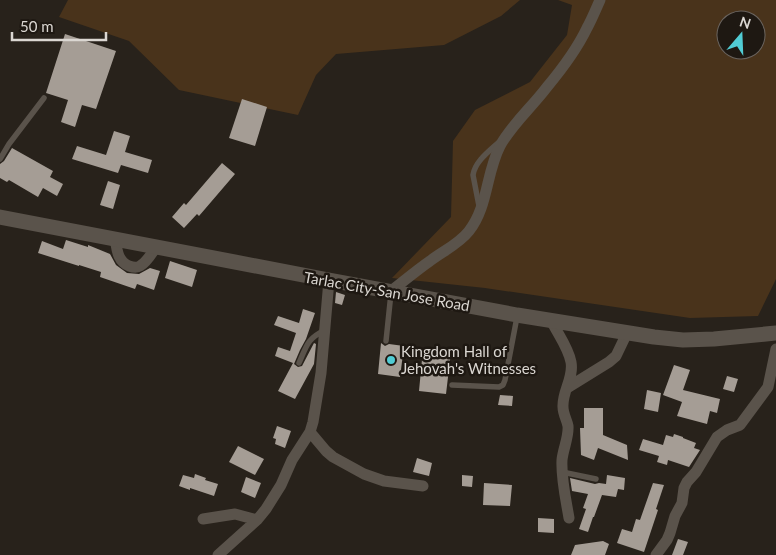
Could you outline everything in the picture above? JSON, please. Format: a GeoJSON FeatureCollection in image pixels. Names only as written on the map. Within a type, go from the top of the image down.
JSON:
{"type":"FeatureCollection","features":[{"type":"Feature","properties":{"kind":"main road","name":"Tarlac City-San Jose Road"},"geometry":{"type":"LineString","coordinates":[[0,217],[517,315],[627,333],[682,340],[776,333]]}},
{"type":"Feature","properties":{"kind":"street"},"geometry":{"type":"LineString","coordinates":[[392,291],[461,240],[475,224],[480,213],[499,147],[506,136],[547,88],[575,48],[600,0]]}},
{"type":"Feature","properties":{"kind":"street"},"geometry":{"type":"LineString","coordinates":[[114,238],[119,259],[128,266],[137,267],[144,263],[156,247]]}},
{"type":"Feature","properties":{"kind":"street"},"geometry":{"type":"LineString","coordinates":[[218,555],[257,520],[274,498],[292,460],[310,432],[319,388],[329,280]]}},
{"type":"Feature","properties":{"kind":"street"},"geometry":{"type":"LineString","coordinates":[[551,320],[569,355],[571,363],[570,381],[566,388],[563,407],[568,425],[568,433],[562,459],[562,472],[569,518]]}},
{"type":"Feature","properties":{"kind":"street"},"geometry":{"type":"LineString","coordinates":[[566,388],[616,356],[627,333]]}},
{"type":"Feature","properties":{"kind":"street"},"geometry":{"type":"LineString","coordinates":[[656,555],[667,540],[675,516],[680,509],[687,482],[696,472],[717,437],[727,430],[740,425],[768,387],[776,349]]}},
{"type":"Feature","properties":{"kind":"street"},"geometry":{"type":"LineString","coordinates":[[310,432],[333,457],[364,474],[384,480],[423,486]]}},
{"type":"Feature","properties":{"kind":"street"},"geometry":{"type":"LineString","coordinates":[[203,519],[235,514],[257,520]]}},
{"type":"Feature","properties":{"kind":"lane"},"geometry":{"type":"LineString","coordinates":[[0,158],[44,98]]}},
{"type":"Feature","properties":{"kind":"lane"},"geometry":{"type":"LineString","coordinates":[[480,213],[473,172],[483,157],[506,136]]}},
{"type":"Feature","properties":{"kind":"lane"},"geometry":{"type":"LineString","coordinates":[[386,341],[392,291]]}},
{"type":"Feature","properties":{"kind":"lane"},"geometry":{"type":"LineString","coordinates":[[452,385],[498,387],[503,385],[517,315]]}},
{"type":"Feature","properties":{"kind":"lane"},"geometry":{"type":"LineString","coordinates":[[300,363],[310,340],[325,330]]}},
{"type":"Feature","properties":{"kind":"lane"},"geometry":{"type":"LineString","coordinates":[[562,472],[596,479]]}},
{"type":"Feature","properties":{"kind":"shaded area"},"geometry":{"type":"Polygon","coordinates":[[[68,0],[520,0],[501,16],[444,45],[336,54],[316,75],[298,115],[179,90],[129,41],[59,17],[68,0]]]}},
{"type":"Feature","properties":{"kind":"shaded area"},"geometry":{"type":"Polygon","coordinates":[[[558,0],[776,0],[776,279],[758,316],[690,318],[485,288],[392,278],[451,217],[453,141],[475,110],[530,82],[567,35],[572,5],[558,0]]]}},
{"type":"Feature","properties":{"kind":"building"},"geometry":{"type":"Polygon","coordinates":[[[65,34],[116,51],[96,109],[82,105],[75,127],[61,122],[68,100],[46,93],[65,34]]]}},
{"type":"Feature","properties":{"kind":"building"},"geometry":{"type":"Polygon","coordinates":[[[242,99],[267,107],[255,146],[229,138],[242,99]]]}},
{"type":"Feature","properties":{"kind":"building"},"geometry":{"type":"Polygon","coordinates":[[[114,131],[130,136],[125,152],[152,160],[148,173],[121,165],[118,173],[72,159],[77,146],[106,155],[114,131]]]}},
{"type":"Feature","properties":{"kind":"building"},"geometry":{"type":"Polygon","coordinates":[[[12,148],[53,171],[50,177],[63,184],[57,196],[43,188],[38,197],[9,180],[7,182],[0,178],[0,164],[12,148]]]}},
{"type":"Feature","properties":{"kind":"building"},"geometry":{"type":"Polygon","coordinates":[[[222,163],[235,174],[199,216],[197,214],[184,228],[172,217],[184,203],[186,205],[222,163]]]}},
{"type":"Feature","properties":{"kind":"building"},"geometry":{"type":"Polygon","coordinates":[[[108,181],[120,185],[113,209],[100,205],[108,181]]]}},
{"type":"Feature","properties":{"kind":"building"},"geometry":{"type":"Polygon","coordinates":[[[66,240],[88,247],[88,245],[110,254],[116,265],[127,273],[139,274],[150,268],[160,271],[154,290],[137,284],[135,289],[100,277],[101,272],[38,253],[42,241],[63,249],[66,240]]]}},
{"type":"Feature","properties":{"kind":"building"},"geometry":{"type":"Polygon","coordinates":[[[170,261],[197,270],[192,287],[165,278],[170,261]]]}},
{"type":"Feature","properties":{"kind":"building"},"geometry":{"type":"Polygon","coordinates":[[[336,292],[345,295],[342,305],[335,303],[336,292]]]}},
{"type":"Feature","properties":{"kind":"building"},"geometry":{"type":"Polygon","coordinates":[[[303,309],[315,313],[306,339],[294,364],[298,367],[302,366],[314,343],[316,344],[314,364],[295,399],[278,391],[293,363],[275,356],[278,347],[290,351],[296,333],[274,325],[278,316],[299,323],[303,309]]]}},
{"type":"Feature","properties":{"kind":"building","name":"Kingdom Hall of Jehovah's Witnesses"},"geometry":{"type":"Polygon","coordinates":[[[381,343],[385,346],[389,344],[404,346],[400,377],[378,374],[381,343]]]}},
{"type":"Feature","properties":{"kind":"building"},"geometry":{"type":"Polygon","coordinates":[[[423,349],[451,352],[446,394],[419,391],[423,349]]]}},
{"type":"Feature","properties":{"kind":"building"},"geometry":{"type":"Polygon","coordinates":[[[674,365],[690,370],[683,390],[720,399],[717,413],[710,411],[707,424],[677,416],[682,402],[663,395],[674,365]]]}},
{"type":"Feature","properties":{"kind":"building"},"geometry":{"type":"Polygon","coordinates":[[[727,376],[738,379],[734,392],[723,389],[727,376]]]}},
{"type":"Feature","properties":{"kind":"building"},"geometry":{"type":"Polygon","coordinates":[[[647,390],[661,393],[658,412],[644,409],[647,390]]]}},
{"type":"Feature","properties":{"kind":"building"},"geometry":{"type":"Polygon","coordinates":[[[500,395],[513,396],[512,406],[498,405],[500,395]]]}},
{"type":"Feature","properties":{"kind":"building"},"geometry":{"type":"Polygon","coordinates":[[[584,408],[603,408],[603,435],[627,445],[628,460],[598,448],[594,460],[581,455],[580,428],[584,428],[584,408]]]}},
{"type":"Feature","properties":{"kind":"building"},"geometry":{"type":"Polygon","coordinates":[[[277,426],[291,431],[285,448],[275,444],[276,439],[273,438],[277,426]]]}},
{"type":"Feature","properties":{"kind":"building"},"geometry":{"type":"Polygon","coordinates":[[[674,434],[696,443],[694,448],[700,450],[689,467],[668,460],[667,465],[657,462],[659,456],[639,450],[643,439],[663,445],[666,435],[673,437],[674,434]]]}},
{"type":"Feature","properties":{"kind":"building"},"geometry":{"type":"Polygon","coordinates":[[[238,446],[264,459],[255,475],[229,462],[238,446]]]}},
{"type":"Feature","properties":{"kind":"building"},"geometry":{"type":"Polygon","coordinates":[[[417,458],[432,463],[429,476],[413,472],[417,458]]]}},
{"type":"Feature","properties":{"kind":"building"},"geometry":{"type":"Polygon","coordinates":[[[195,474],[206,478],[205,480],[218,484],[214,496],[179,486],[183,475],[194,478],[195,474]]]}},
{"type":"Feature","properties":{"kind":"building"},"geometry":{"type":"Polygon","coordinates":[[[462,475],[473,476],[472,487],[462,486],[462,475]]]}},
{"type":"Feature","properties":{"kind":"building"},"geometry":{"type":"Polygon","coordinates":[[[607,475],[625,478],[624,490],[618,489],[616,497],[602,495],[588,532],[579,529],[586,509],[583,508],[588,494],[572,491],[570,478],[595,484],[606,484],[607,475]]]}},
{"type":"Feature","properties":{"kind":"building"},"geometry":{"type":"Polygon","coordinates":[[[246,477],[261,483],[255,498],[241,492],[246,477]]]}},
{"type":"Feature","properties":{"kind":"building"},"geometry":{"type":"Polygon","coordinates":[[[484,483],[512,485],[510,506],[483,505],[484,483]]]}},
{"type":"Feature","properties":{"kind":"building"},"geometry":{"type":"Polygon","coordinates":[[[653,483],[664,485],[644,552],[617,543],[622,529],[632,532],[636,519],[640,520],[653,483]]]}},
{"type":"Feature","properties":{"kind":"building"},"geometry":{"type":"Polygon","coordinates":[[[538,518],[554,519],[554,533],[538,532],[538,518]]]}},
{"type":"Feature","properties":{"kind":"building"},"geometry":{"type":"Polygon","coordinates":[[[678,539],[688,542],[683,555],[672,555],[678,539]]]}},
{"type":"Feature","properties":{"kind":"building"},"geometry":{"type":"Polygon","coordinates":[[[603,541],[609,544],[605,555],[571,555],[575,545],[603,541]]]}},
{"type":"Feature","properties":{"kind":"place","name":"Kingdom Hall of Jehovah's Witnesses"},"geometry":{"type":"Point","coordinates":[391,360]}}]}
